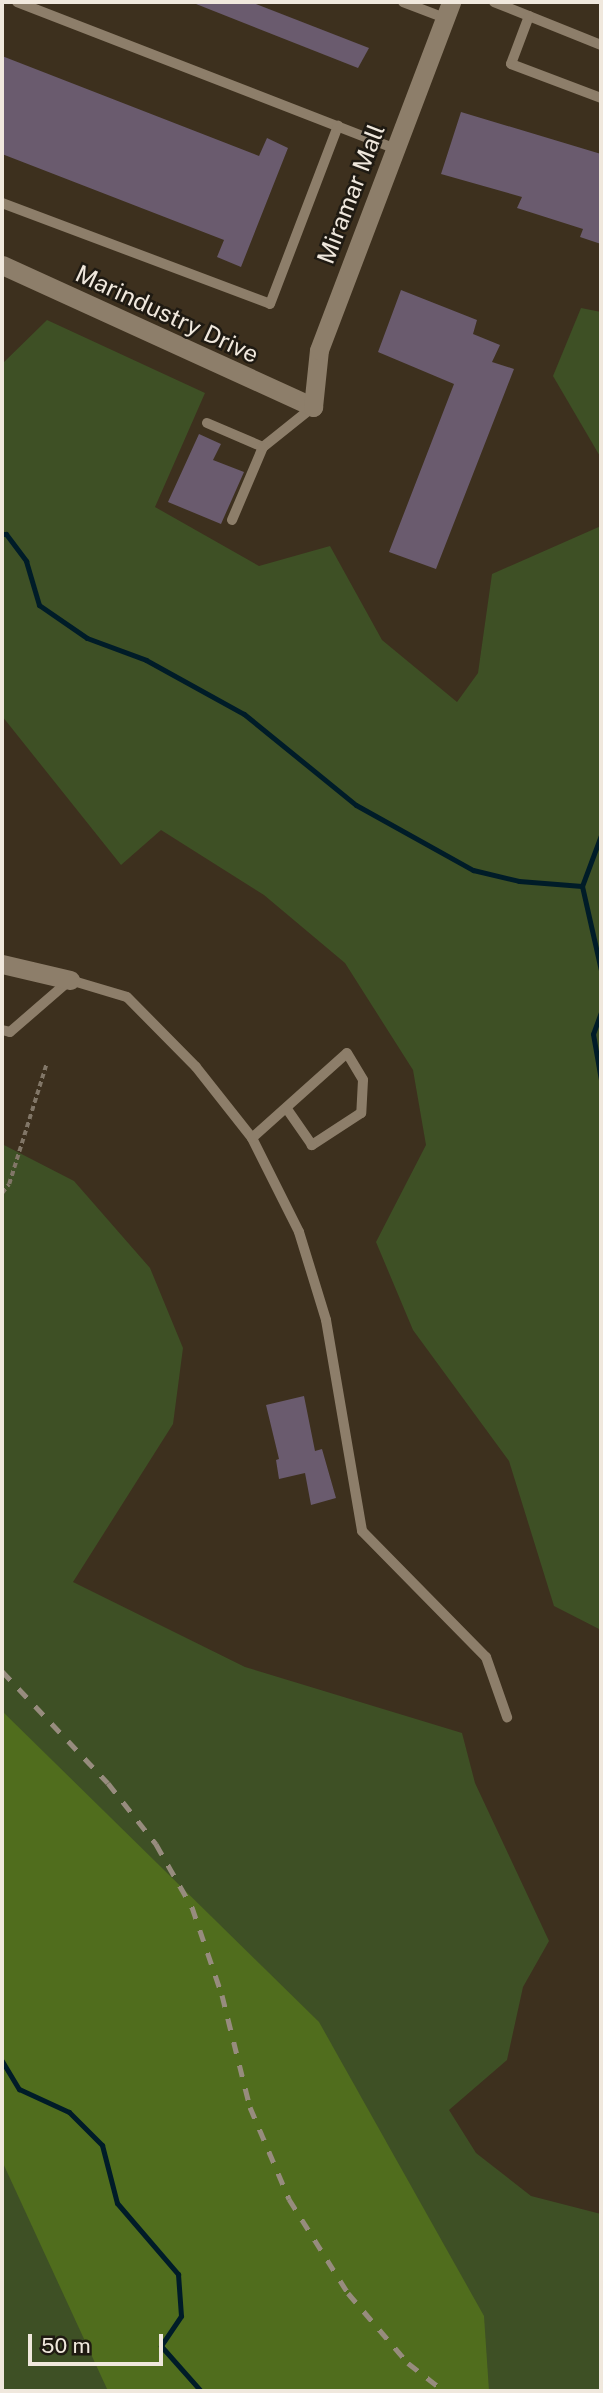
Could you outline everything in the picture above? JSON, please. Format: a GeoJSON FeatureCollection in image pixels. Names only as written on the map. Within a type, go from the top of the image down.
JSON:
{"type":"FeatureCollection","features":[{"type":"Feature","properties":{"kind":"street","name":"Miramar Mall"},"geometry":{"type":"LineString","coordinates":[[313,407],[319,350],[448,10]]}},
{"type":"Feature","properties":{"kind":"street","name":"Marindustry Drive"},"geometry":{"type":"LineString","coordinates":[[2,265],[313,407]]}},
{"type":"Feature","properties":{"kind":"street"},"geometry":{"type":"LineString","coordinates":[[2,964],[70,980]]}},
{"type":"Feature","properties":{"kind":"lane"},"geometry":{"type":"LineString","coordinates":[[18,2],[394,148]]}},
{"type":"Feature","properties":{"kind":"lane"},"geometry":{"type":"LineString","coordinates":[[403,2],[448,10]]}},
{"type":"Feature","properties":{"kind":"lane"},"geometry":{"type":"LineString","coordinates":[[494,2],[601,45]]}},
{"type":"Feature","properties":{"kind":"lane"},"geometry":{"type":"LineString","coordinates":[[529,16],[511,64],[601,98]]}},
{"type":"Feature","properties":{"kind":"lane"},"geometry":{"type":"LineString","coordinates":[[2,203],[270,304],[338,126]]}},
{"type":"Feature","properties":{"kind":"lane"},"geometry":{"type":"LineString","coordinates":[[232,520],[263,447],[313,407]]}},
{"type":"Feature","properties":{"kind":"lane"},"geometry":{"type":"LineString","coordinates":[[207,424],[263,447]]}},
{"type":"Feature","properties":{"kind":"lane"},"geometry":{"type":"LineString","coordinates":[[2,1030],[10,1032],[70,980],[127,997],[196,1068],[252,1138],[299,1232],[326,1320],[362,1531],[486,1657],[507,1717]]}},
{"type":"Feature","properties":{"kind":"lane"},"geometry":{"type":"LineString","coordinates":[[252,1138],[347,1053],[363,1080],[361,1114],[312,1145],[287,1109]]}},
{"type":"Feature","properties":{"kind":"path"},"geometry":{"type":"LineString","coordinates":[[2,1193],[9,1184],[47,1065]]}},
{"type":"Feature","properties":{"kind":"green space"},"geometry":{"type":"Polygon","coordinates":[[[581,308],[601,312],[601,458],[553,376],[581,308]]]}},
{"type":"Feature","properties":{"kind":"green space"},"geometry":{"type":"Polygon","coordinates":[[[47,320],[205,393],[155,507],[259,566],[330,546],[382,640],[457,702],[478,673],[492,574],[601,526],[601,1630],[554,1606],[509,1461],[413,1330],[376,1242],[426,1145],[413,1070],[345,963],[264,895],[161,830],[121,865],[2,716],[2,364],[47,320]]]}},
{"type":"Feature","properties":{"kind":"green space"},"geometry":{"type":"Polygon","coordinates":[[[2,1144],[74,1181],[150,1268],[183,1348],[173,1424],[73,1582],[245,1667],[462,1733],[475,1783],[549,1941],[523,1987],[507,2060],[449,2110],[476,2153],[531,2196],[601,2214],[601,2391],[2,2391],[2,1144]]]}},
{"type":"Feature","properties":{"kind":"green space"},"geometry":{"type":"Polygon","coordinates":[[[2,1711],[319,2022],[484,2316],[489,2391],[108,2391],[2,2161],[2,1711]]]}},
{"type":"Feature","properties":{"kind":"building"},"geometry":{"type":"Polygon","coordinates":[[[191,2],[251,2],[369,48],[358,68],[191,2]]]}},
{"type":"Feature","properties":{"kind":"building"},"geometry":{"type":"Polygon","coordinates":[[[2,56],[259,156],[267,138],[288,148],[241,267],[217,257],[224,240],[2,154],[2,56]]]}},
{"type":"Feature","properties":{"kind":"building"},"geometry":{"type":"Polygon","coordinates":[[[461,112],[601,154],[601,244],[580,237],[583,229],[517,208],[522,197],[441,174],[461,112]]]}},
{"type":"Feature","properties":{"kind":"building"},"geometry":{"type":"Polygon","coordinates":[[[401,290],[477,320],[473,334],[500,345],[492,362],[514,369],[436,569],[389,552],[454,384],[378,352],[401,290]]]}},
{"type":"Feature","properties":{"kind":"building"},"geometry":{"type":"Polygon","coordinates":[[[199,434],[221,444],[213,460],[244,472],[221,524],[168,502],[199,434]]]}},
{"type":"Feature","properties":{"kind":"building"},"geometry":{"type":"Polygon","coordinates":[[[304,1396],[315,1451],[322,1449],[336,1498],[311,1505],[305,1473],[279,1479],[276,1460],[279,1459],[266,1405],[304,1396]]]}},
{"type":"Feature","properties":{"kind":"waterway"},"geometry":{"type":"LineString","coordinates":[[2,534],[6,534],[26,561],[39,605],[87,638],[146,660],[244,714],[356,805],[473,870],[519,881],[582,886]]}},
{"type":"Feature","properties":{"kind":"waterway"},"geometry":{"type":"LineString","coordinates":[[601,835],[582,886],[601,970]]}},
{"type":"Feature","properties":{"kind":"waterway"},"geometry":{"type":"LineString","coordinates":[[601,1012],[593,1034],[601,1080]]}},
{"type":"Feature","properties":{"kind":"waterway"},"geometry":{"type":"LineString","coordinates":[[2,2061],[19,2089],[69,2112],[102,2145],[117,2203],[178,2274],[181,2316],[161,2346],[201,2391]]}},
{"type":"Feature","properties":{"kind":"railway"},"geometry":{"type":"LineString","coordinates":[[2,1671],[108,1783],[156,1844],[192,1907],[222,1995],[250,2107],[289,2199],[348,2293],[408,2363],[444,2391]]}}]}
